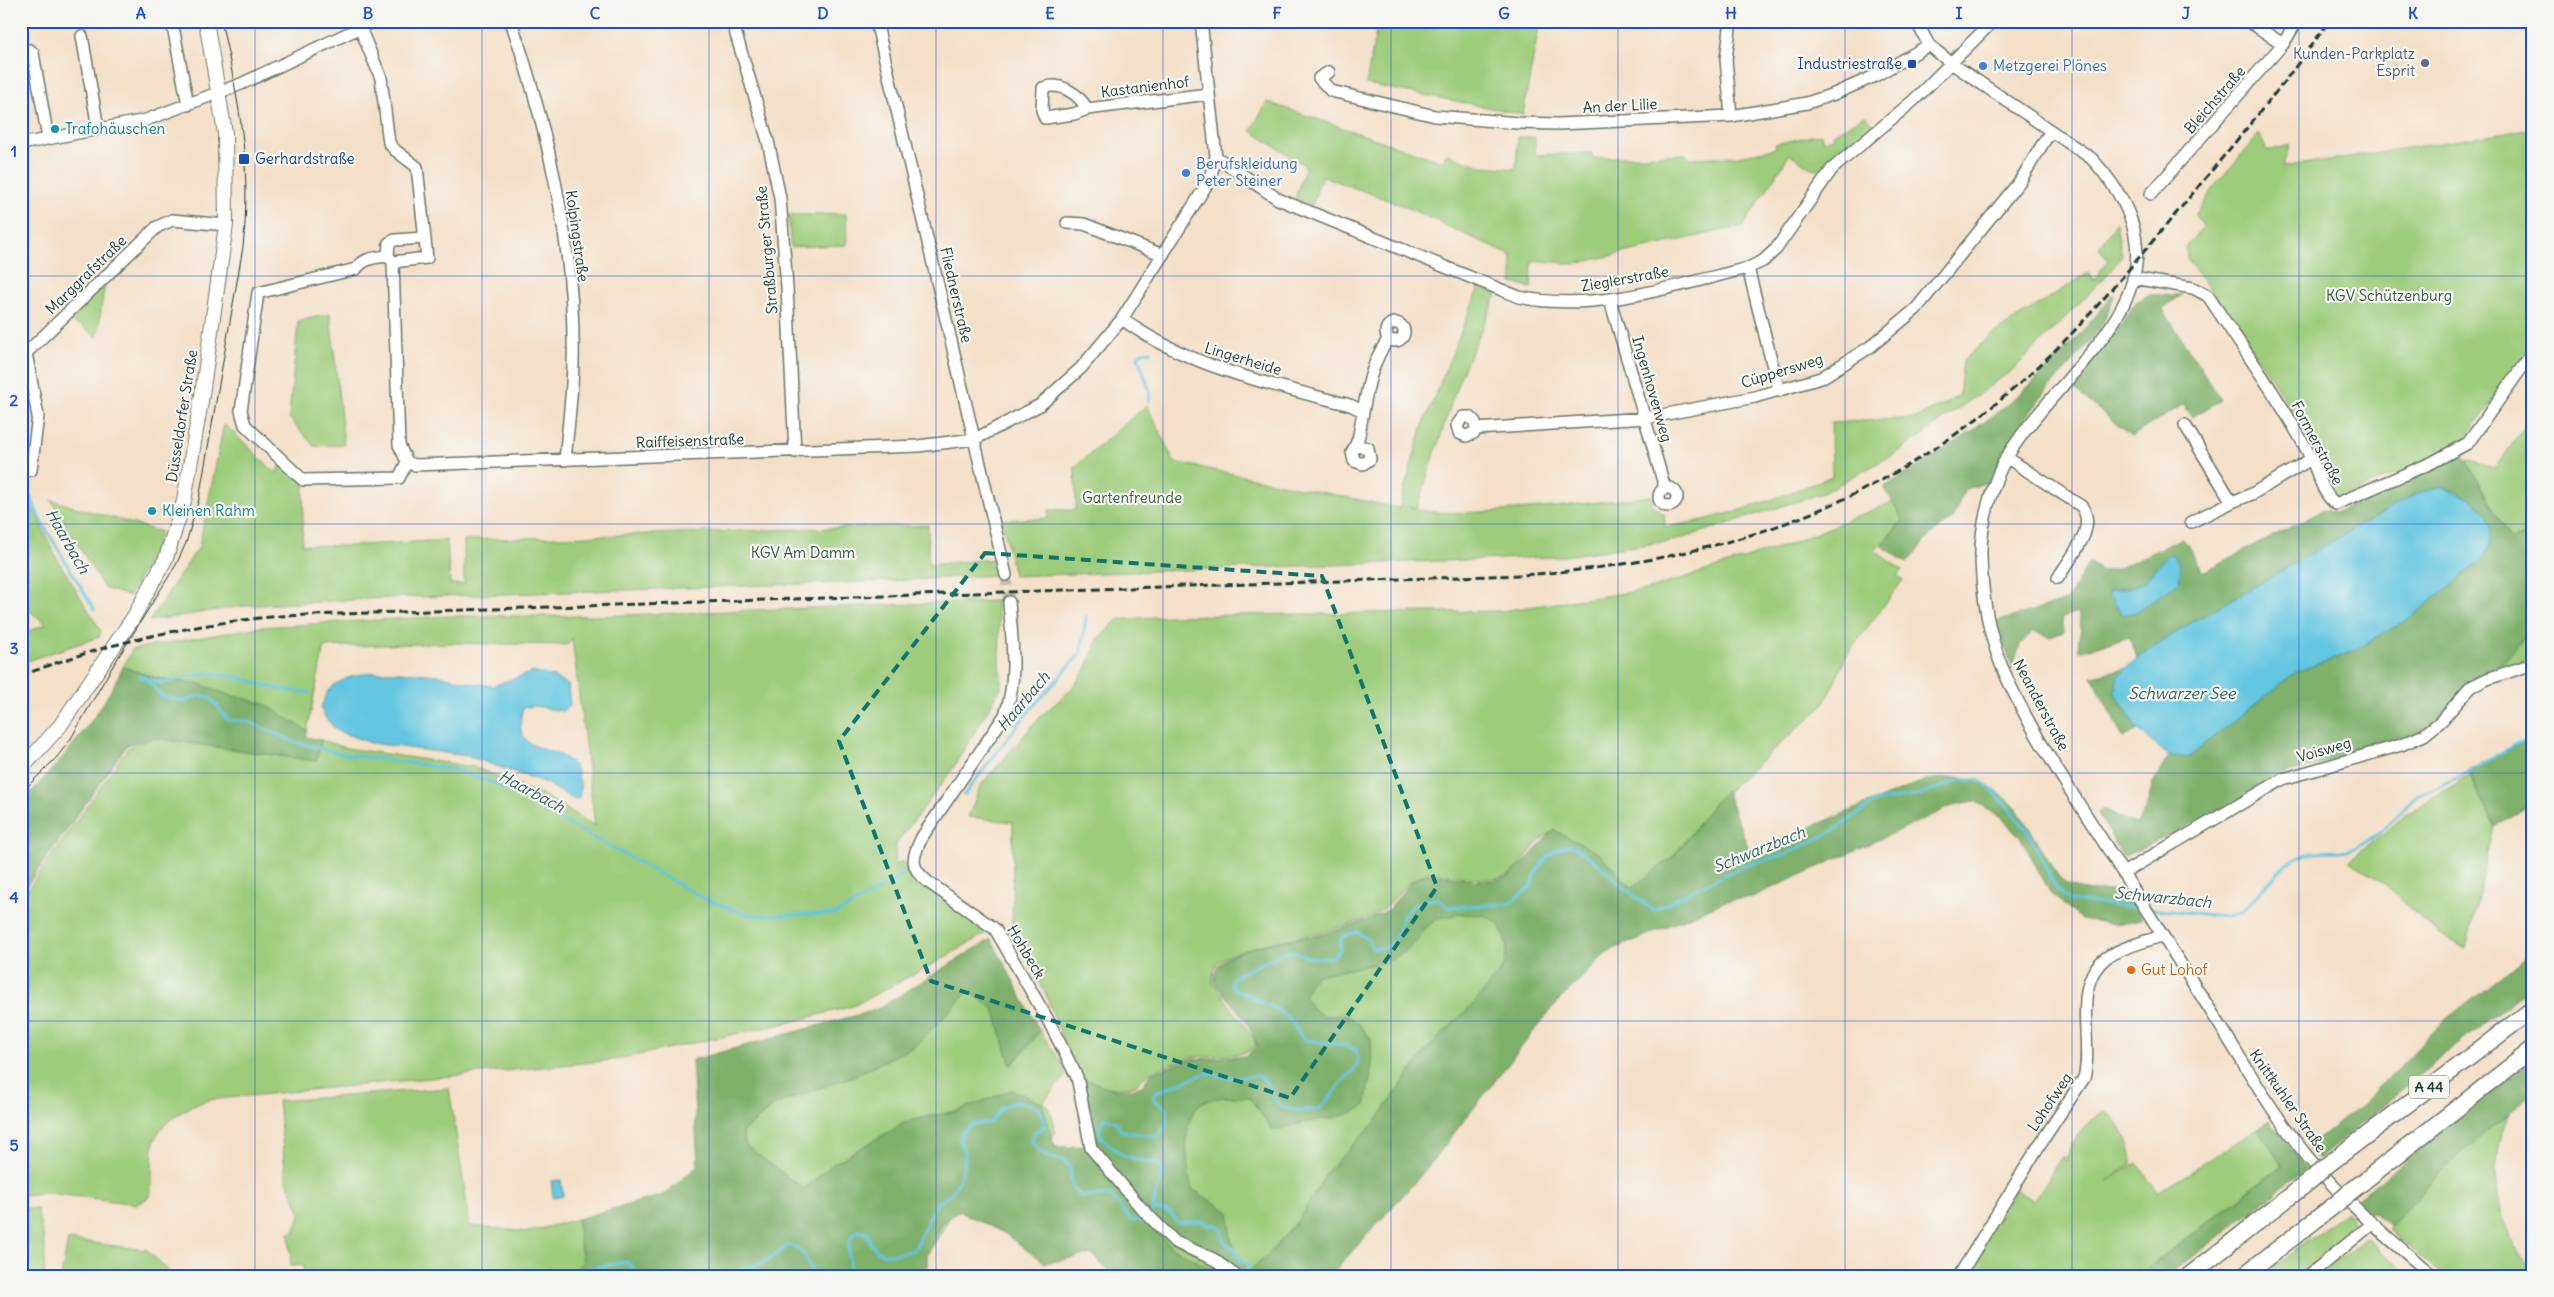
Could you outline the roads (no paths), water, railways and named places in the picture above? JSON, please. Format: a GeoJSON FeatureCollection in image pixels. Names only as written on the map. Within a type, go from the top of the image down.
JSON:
{"type":"FeatureCollection","features":[{"type":"Feature","properties":{"kind":"highway","name":"A 44"},"geometry":{"type":"LineString","coordinates":[[2189,1276],[2326,1166],[2533,1009]]}},
{"type":"Feature","properties":{"kind":"highway","name":"A 44"},"geometry":{"type":"LineString","coordinates":[[2243,1276],[2533,1048]]}},
{"type":"Feature","properties":{"kind":"main road","name":"Düsseldorfer Straße"},"geometry":{"type":"LineString","coordinates":[[21,769],[60,726],[96,676],[157,576],[174,538],[184,501],[202,395],[226,225],[225,133],[206,21]]}},
{"type":"Feature","properties":{"kind":"street"},"geometry":{"type":"LineString","coordinates":[[172,21],[188,105]]}},
{"type":"Feature","properties":{"kind":"street"},"geometry":{"type":"LineString","coordinates":[[21,144],[146,120],[218,93],[374,21]]}},
{"type":"Feature","properties":{"kind":"street","name":"Kolpingstraße"},"geometry":{"type":"LineString","coordinates":[[511,21],[541,123],[562,224],[567,262],[573,364],[565,460]]}},
{"type":"Feature","properties":{"kind":"street","name":"Straßburger Straße"},"geometry":{"type":"LineString","coordinates":[[732,21],[768,141],[780,198],[795,452]]}},
{"type":"Feature","properties":{"kind":"street","name":"Fliednerstraße"},"geometry":{"type":"LineString","coordinates":[[876,21],[1006,575]]}},
{"type":"Feature","properties":{"kind":"street"},"geometry":{"type":"LineString","coordinates":[[975,439],[1040,405],[1081,368],[1122,319],[1209,181],[1216,157],[1201,21]]}},
{"type":"Feature","properties":{"kind":"street"},"geometry":{"type":"LineString","coordinates":[[1731,21],[1726,59],[1731,116]]}},
{"type":"Feature","properties":{"kind":"street"},"geometry":{"type":"LineString","coordinates":[[1916,21],[1929,45],[1951,63],[2050,132],[2091,158],[2106,174],[2124,202],[2135,238],[2133,278]]}},
{"type":"Feature","properties":{"kind":"street","name":"Zieglerstraße"},"geometry":{"type":"LineString","coordinates":[[1216,157],[1278,199],[1519,297],[1556,303],[1610,300],[1748,268],[1762,261],[1776,249],[1832,169],[1914,100],[1993,21]]}},
{"type":"Feature","properties":{"kind":"street"},"geometry":{"type":"LineString","coordinates":[[2248,21],[2283,44]]}},
{"type":"Feature","properties":{"kind":"street","name":"Bleichstraße"},"geometry":{"type":"LineString","coordinates":[[2151,194],[2283,44],[2297,21]]}},
{"type":"Feature","properties":{"kind":"street"},"geometry":{"type":"LineString","coordinates":[[360,28],[381,78],[390,143],[395,150],[418,167],[427,258],[391,259],[368,259],[361,262],[356,268],[258,293],[240,411],[245,425],[303,480],[399,478],[407,462],[399,445],[391,259],[389,243],[395,240],[424,238]]}},
{"type":"Feature","properties":{"kind":"street"},"geometry":{"type":"LineString","coordinates":[[82,36],[98,128]]}},
{"type":"Feature","properties":{"kind":"street","name":"An der Lilie"},"geometry":{"type":"LineString","coordinates":[[1329,72],[1319,78],[1331,91],[1434,116],[1518,123],[1558,124],[1731,116],[1808,103],[1875,76],[1929,45]]}},
{"type":"Feature","properties":{"kind":"street"},"geometry":{"type":"LineString","coordinates":[[21,50],[30,50],[33,53],[48,138]]}},
{"type":"Feature","properties":{"kind":"street","name":"Kastanienhof"},"geometry":{"type":"LineString","coordinates":[[1087,109],[1208,94]]}},
{"type":"Feature","properties":{"kind":"street","name":"Cüppersweg"},"geometry":{"type":"LineString","coordinates":[[1476,429],[1646,418],[1779,391],[1821,378],[1870,348],[1916,309],[2020,181],[2050,132]]}},
{"type":"Feature","properties":{"kind":"street","name":"Marggrafstraße"},"geometry":{"type":"LineString","coordinates":[[26,471],[38,416],[24,351],[157,227],[172,220],[226,225]]}},
{"type":"Feature","properties":{"kind":"street"},"geometry":{"type":"LineString","coordinates":[[1067,223],[1084,224],[1162,255]]}},
{"type":"Feature","properties":{"kind":"street"},"geometry":{"type":"LineString","coordinates":[[1748,268],[1779,391]]}},
{"type":"Feature","properties":{"kind":"street","name":"Neanderstraße"},"geometry":{"type":"LineString","coordinates":[[2133,278],[2126,302],[2112,326],[2006,457],[1986,512],[1980,553],[1986,610],[2002,666],[2032,726],[2149,917]]}},
{"type":"Feature","properties":{"kind":"street","name":"Formerstraße"},"geometry":{"type":"LineString","coordinates":[[2133,278],[2193,288],[2208,296],[2289,418],[2312,459],[2328,496],[2336,504],[2431,463],[2468,443],[2533,352]]}},
{"type":"Feature","properties":{"kind":"street","name":"Ingenhovenweg"},"geometry":{"type":"LineString","coordinates":[[1610,300],[1665,488]]}},
{"type":"Feature","properties":{"kind":"street","name":"Lingerheide"},"geometry":{"type":"LineString","coordinates":[[1122,319],[1168,348],[1208,366],[1350,405],[1363,412]]}},
{"type":"Feature","properties":{"kind":"street"},"geometry":{"type":"LineString","coordinates":[[1358,446],[1363,412],[1382,347],[1389,339]]}},
{"type":"Feature","properties":{"kind":"street"},"geometry":{"type":"LineString","coordinates":[[2185,425],[2232,502]]}},
{"type":"Feature","properties":{"kind":"street","name":"Raiffeisenstraße"},"geometry":{"type":"LineString","coordinates":[[407,462],[423,466],[795,452],[918,446],[975,439]]}},
{"type":"Feature","properties":{"kind":"street"},"geometry":{"type":"LineString","coordinates":[[2006,457],[2081,506],[2087,516],[2086,529],[2058,578]]}},
{"type":"Feature","properties":{"kind":"street"},"geometry":{"type":"LineString","coordinates":[[2191,522],[2252,494],[2312,459]]}},
{"type":"Feature","properties":{"kind":"street","name":"Hohbeck"},"geometry":{"type":"LineString","coordinates":[[1009,602],[1014,664],[1012,694],[1005,715],[922,838],[913,856],[914,865],[918,874],[928,882],[995,929],[1048,1020],[1077,1077],[1091,1148],[1156,1225],[1174,1242],[1213,1259],[1236,1276]]}},
{"type":"Feature","properties":{"kind":"street","name":"Voisweg"},"geometry":{"type":"LineString","coordinates":[[2123,873],[2283,779],[2413,741],[2441,721],[2471,687],[2487,679],[2533,664]]}},
{"type":"Feature","properties":{"kind":"street","name":"Knittkuhler Straße"},"geometry":{"type":"LineString","coordinates":[[2149,917],[2300,1148],[2353,1206],[2433,1276]]}},
{"type":"Feature","properties":{"kind":"street","name":"Lohofweg"},"geometry":{"type":"LineString","coordinates":[[1959,1276],[2040,1144],[2084,1078],[2087,1066],[2086,1005],[2092,976],[2108,957],[2161,936]]}},
{"type":"Feature","properties":{"kind":"street"},"geometry":{"type":"LineString","coordinates":[[2308,1276],[2372,1224]]}},
{"type":"Feature","properties":{"kind":"water","name":"Schwarzer See"},"geometry":{"type":"Polygon","coordinates":[[[2442,487],[2471,499],[2487,514],[2491,529],[2490,545],[2483,559],[2412,617],[2351,652],[2296,672],[2189,757],[2169,756],[2138,730],[2115,693],[2117,677],[2137,658],[2189,624],[2417,493],[2442,487]]]}},
{"type":"Feature","properties":{"kind":"water"},"geometry":{"type":"Polygon","coordinates":[[[2169,554],[2175,556],[2181,568],[2179,582],[2137,612],[2121,615],[2113,599],[2107,596],[2110,590],[2127,589],[2145,581],[2169,554]]]}},
{"type":"Feature","properties":{"kind":"water"},"geometry":{"type":"Polygon","coordinates":[[[402,672],[438,675],[492,686],[533,672],[554,677],[568,685],[570,706],[562,711],[534,706],[523,708],[521,726],[524,737],[532,744],[565,758],[574,766],[580,784],[579,798],[573,799],[546,783],[467,756],[371,743],[337,731],[325,717],[321,707],[326,695],[338,683],[364,674],[402,672]]]}},
{"type":"Feature","properties":{"kind":"water"},"geometry":{"type":"Polygon","coordinates":[[[561,1180],[563,1196],[553,1198],[551,1181],[561,1180]]]}},
{"type":"Feature","properties":{"kind":"waterway","name":"Haarbach"},"geometry":{"type":"LineString","coordinates":[[1149,401],[1150,392],[1138,357],[1142,352],[1151,351]]}},
{"type":"Feature","properties":{"kind":"waterway","name":"Haarbach"},"geometry":{"type":"LineString","coordinates":[[21,384],[27,417],[21,453]]}},
{"type":"Feature","properties":{"kind":"waterway","name":"Haarbach"},"geometry":{"type":"LineString","coordinates":[[25,483],[40,519],[94,609]]}},
{"type":"Feature","properties":{"kind":"waterway","name":"Haarbach"},"geometry":{"type":"LineString","coordinates":[[964,795],[1024,717],[1081,653],[1086,617]]}},
{"type":"Feature","properties":{"kind":"waterway"},"geometry":{"type":"LineString","coordinates":[[146,679],[162,683],[207,673],[236,677],[278,689],[309,693]]}},
{"type":"Feature","properties":{"kind":"waterway","name":"Haarbach"},"geometry":{"type":"LineString","coordinates":[[139,676],[145,678],[162,696],[185,702],[193,698],[206,696],[215,703],[228,720],[247,721],[295,742],[342,754],[452,769],[494,783],[707,900],[752,916],[836,914],[893,882],[908,869]]}},
{"type":"Feature","properties":{"kind":"waterway","name":"Schwarzbach"},"geometry":{"type":"LineString","coordinates":[[2149,909],[2226,916],[2241,912],[2287,863],[2312,852],[2342,851],[2356,848],[2375,836],[2417,796],[2465,774],[2513,746],[2533,739]]}},
{"type":"Feature","properties":{"kind":"waterway","name":"Schwarzbach"},"geometry":{"type":"LineString","coordinates":[[1152,1215],[1155,1195],[1163,1174],[1160,1164],[1132,1159],[1115,1150],[1100,1135],[1100,1126],[1105,1118],[1116,1122],[1121,1131],[1157,1137],[1166,1126],[1167,1109],[1153,1099],[1154,1093],[1206,1073],[1231,1078],[1260,1076],[1275,1099],[1283,1107],[1295,1110],[1319,1109],[1353,1072],[1357,1065],[1358,1056],[1356,1050],[1345,1045],[1304,1040],[1291,1021],[1280,1011],[1234,989],[1231,983],[1233,977],[1285,952],[1293,951],[1311,958],[1333,957],[1340,949],[1340,941],[1343,936],[1357,932],[1369,940],[1373,949],[1382,949],[1393,942],[1407,911],[1417,904],[1429,900],[1437,898],[1448,907],[1508,904],[1532,886],[1540,866],[1550,855],[1563,847],[1570,845],[1582,852],[1654,910],[1740,867],[1786,854],[1833,831],[1877,801],[1921,795],[1956,781],[1978,779],[1989,787],[2008,807],[2029,833],[2056,888],[2069,901],[2142,908]]}},
{"type":"Feature","properties":{"kind":"waterway","name":"Schwarzbach"},"geometry":{"type":"LineString","coordinates":[[851,1276],[848,1251],[850,1240],[858,1231],[867,1233],[870,1242],[879,1252],[891,1254],[914,1250],[936,1204],[950,1195],[959,1181],[964,1167],[965,1154],[960,1141],[962,1132],[973,1124],[990,1123],[1003,1107],[1009,1104],[1030,1104],[1041,1112],[1044,1118],[1044,1126],[1033,1134],[1032,1142],[1041,1152],[1051,1158],[1064,1160],[1070,1167],[1072,1187],[1081,1196],[1111,1195],[1131,1220],[1148,1221]]}},
{"type":"Feature","properties":{"kind":"waterway"},"geometry":{"type":"LineString","coordinates":[[1154,1209],[1169,1212],[1178,1223],[1203,1221],[1209,1226],[1216,1224],[1221,1230],[1226,1244],[1234,1248],[1242,1263],[1248,1263],[1249,1267],[1244,1273]]}},
{"type":"Feature","properties":{"kind":"waterway","name":"Schwarzbach"},"geometry":{"type":"LineString","coordinates":[[737,1276],[739,1271],[765,1262],[789,1245],[795,1247],[803,1254],[815,1276]]}},
{"type":"Feature","properties":{"kind":"waterway","name":"Schwarzbach"},"geometry":{"type":"LineString","coordinates":[[581,1276],[585,1272],[602,1266],[626,1262],[633,1267],[631,1276]]}},
{"type":"Feature","properties":{"kind":"tunnel"},"geometry":{"type":"LineString","coordinates":[[1006,575],[1009,602]]}},
{"type":"Feature","properties":{"kind":"tram line"},"geometry":{"type":"LineString","coordinates":[[21,793],[57,757],[70,740],[111,669],[176,565],[186,543],[199,499],[243,247],[245,217],[246,188],[242,133],[221,21]]}},
{"type":"Feature","properties":{"kind":"railway"},"geometry":{"type":"LineString","coordinates":[[21,676],[84,654],[149,637],[214,624],[280,616],[1521,575],[1591,569],[1658,558],[1724,543],[1787,523],[1848,497],[1907,466],[1964,428],[2019,384],[2083,322],[2122,278],[2256,117],[2329,21]]}},
{"type":"Feature","properties":{"kind":"place","name":"Kunden-Parkplatz Esprit"},"geometry":{"type":"Point","coordinates":[2425,63]}},
{"type":"Feature","properties":{"kind":"place","name":"Industriestraße"},"geometry":{"type":"Point","coordinates":[1912,64]}},
{"type":"Feature","properties":{"kind":"place","name":"Metzgerei Plönes"},"geometry":{"type":"Point","coordinates":[1983,66]}},
{"type":"Feature","properties":{"kind":"place","name":"Trafohäuschen"},"geometry":{"type":"Point","coordinates":[55,129]}},
{"type":"Feature","properties":{"kind":"place","name":"Gerhardstraße"},"geometry":{"type":"Point","coordinates":[244,159]}},
{"type":"Feature","properties":{"kind":"place","name":"Berufskleidung Peter Steiner"},"geometry":{"type":"Point","coordinates":[1186,173]}},
{"type":"Feature","properties":{"kind":"place","name":"Kleinen Rahm"},"geometry":{"type":"Point","coordinates":[152,511]}},
{"type":"Feature","properties":{"kind":"place","name":"Gut Lohof"},"geometry":{"type":"Point","coordinates":[2131,970]}},
{"type":"Feature","properties":{"kind":"park label","name":"KGV Schützenburg"},"geometry":{"type":"Point","coordinates":[2389,296]}},
{"type":"Feature","properties":{"kind":"park label","name":"Gartenfreunde"},"geometry":{"type":"Point","coordinates":[1132,498]}},
{"type":"Feature","properties":{"kind":"park label","name":"KGV Am Damm"},"geometry":{"type":"Point","coordinates":[803,553]}}]}
